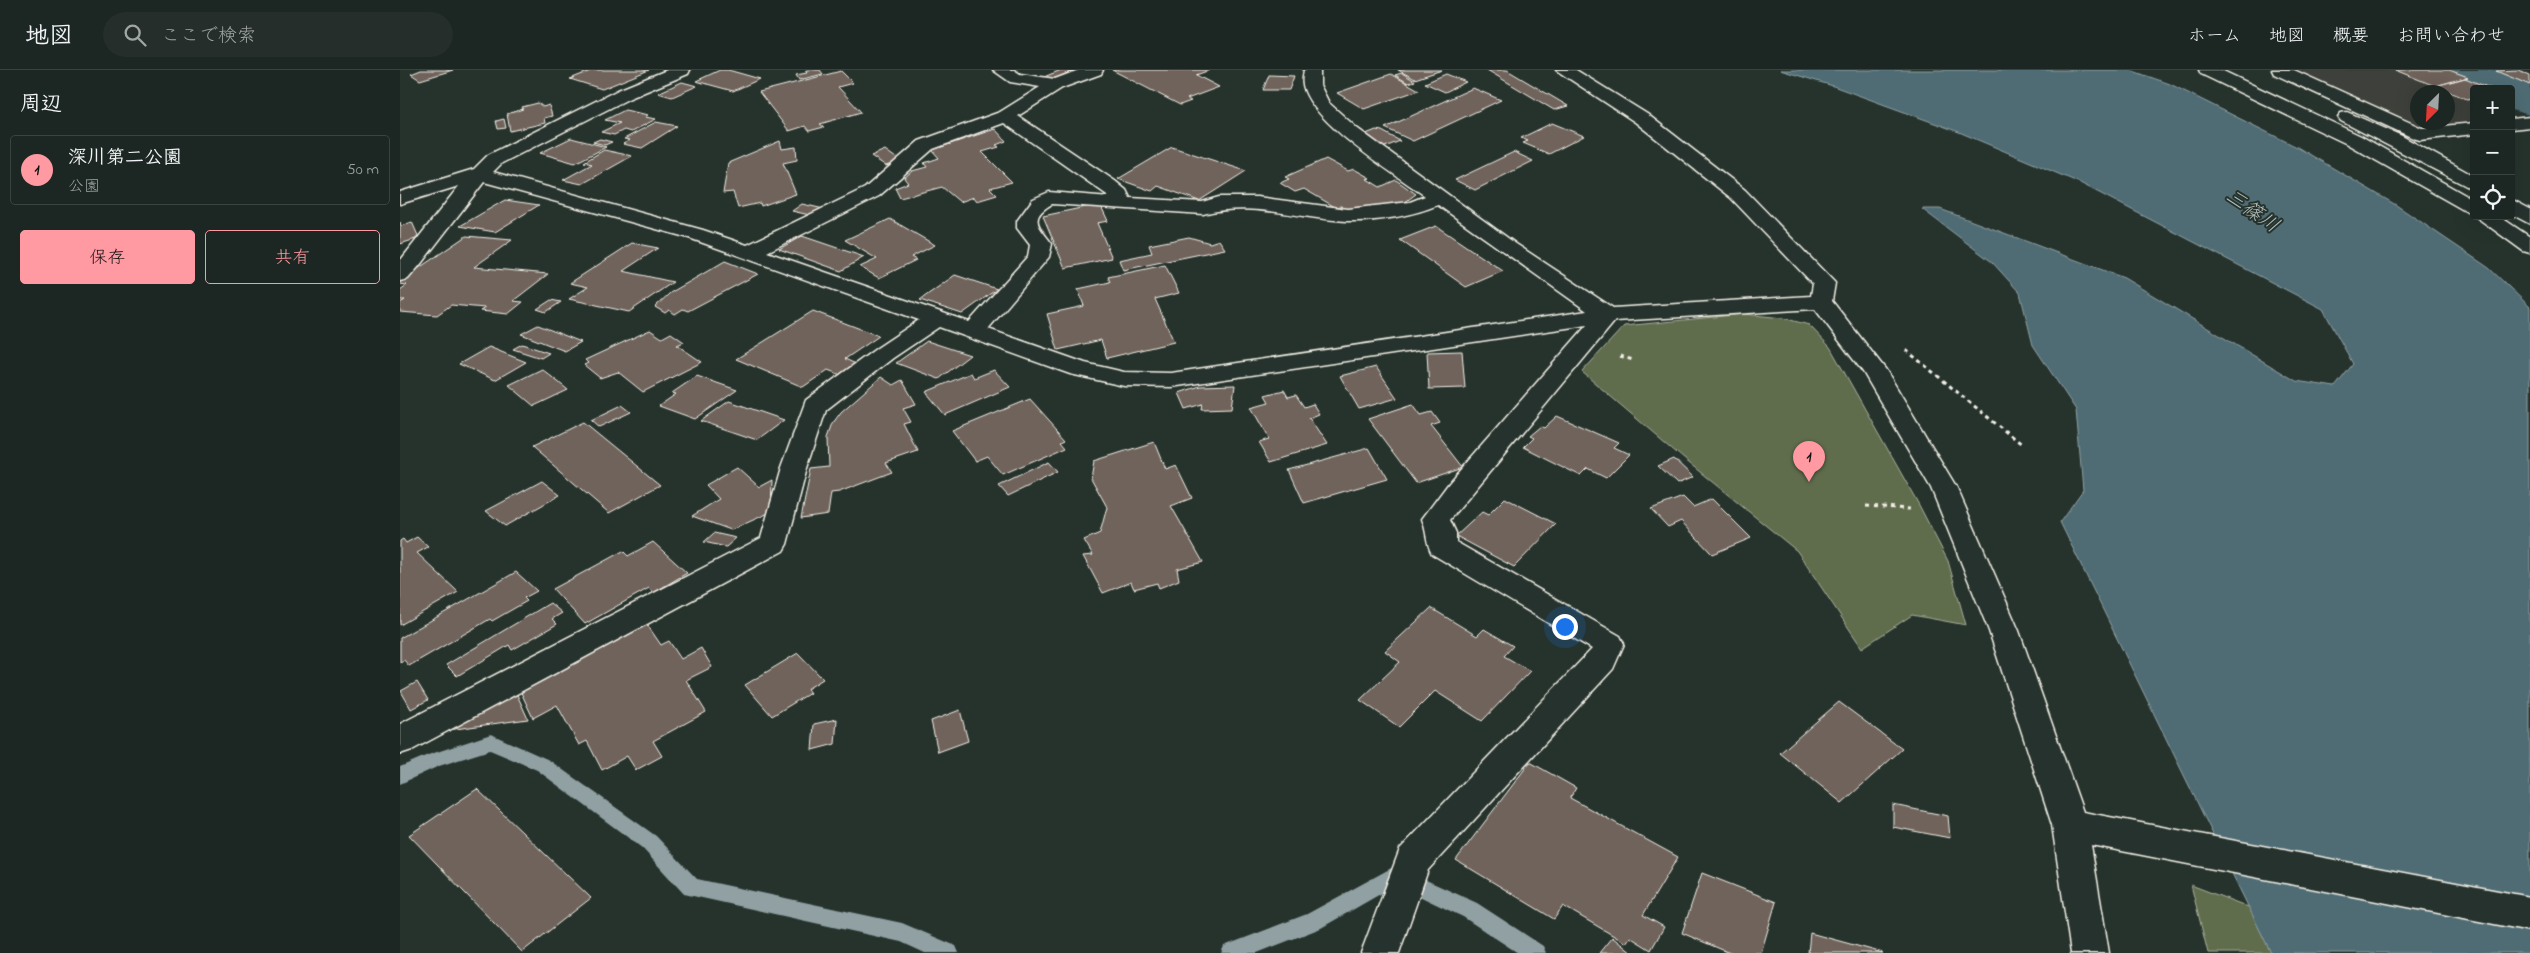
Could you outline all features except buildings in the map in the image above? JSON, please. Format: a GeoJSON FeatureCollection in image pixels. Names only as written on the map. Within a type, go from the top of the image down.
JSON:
{"type":"FeatureCollection","features":[{"type":"Feature","properties":{"kind":"street"},"geometry":{"type":"LineString","coordinates":[[400,274],[421,252],[478,174],[495,158],[624,94],[682,70]]}},
{"type":"Feature","properties":{"kind":"street"},"geometry":{"type":"LineString","coordinates":[[1001,70],[1016,78],[1056,84]]}},
{"type":"Feature","properties":{"kind":"street"},"geometry":{"type":"LineString","coordinates":[[749,252],[857,201],[872,192],[926,145],[1006,116],[1056,84],[1095,70]]}},
{"type":"Feature","properties":{"kind":"street"},"geometry":{"type":"LineString","coordinates":[[1312,70],[1311,85],[1322,106],[1351,133],[1438,198],[1608,315]]}},
{"type":"Feature","properties":{"kind":"street"},"geometry":{"type":"LineString","coordinates":[[1564,70],[1641,118],[1738,194],[1824,283],[1821,302],[1874,370],[1944,488],[2004,631],[2070,825],[2090,953]]}},
{"type":"Feature","properties":{"kind":"street"},"geometry":{"type":"LineString","coordinates":[[2207,70],[2354,140],[2470,206]]}},
{"type":"Feature","properties":{"kind":"street"},"geometry":{"type":"LineString","coordinates":[[2246,70],[2395,140],[2470,182]]}},
{"type":"Feature","properties":{"kind":"street"},"geometry":{"type":"LineString","coordinates":[[2280,70],[2420,134],[2470,128]]}},
{"type":"Feature","properties":{"kind":"street"},"geometry":{"type":"LineString","coordinates":[[1006,116],[1108,185],[1119,194],[1122,202]]}},
{"type":"Feature","properties":{"kind":"street"},"geometry":{"type":"LineString","coordinates":[[2515,124],[2530,122]]}},
{"type":"Feature","properties":{"kind":"street"},"geometry":{"type":"LineString","coordinates":[[400,198],[478,174],[696,234],[1079,369],[1124,379],[1171,380],[1608,315],[1821,302]]}},
{"type":"Feature","properties":{"kind":"street"},"geometry":{"type":"LineString","coordinates":[[974,331],[1038,257],[1041,244],[1027,228],[1027,221],[1040,203],[1049,198],[1203,208],[1219,203],[1257,203],[1348,215],[1414,208],[1438,198]]}},
{"type":"Feature","properties":{"kind":"street"},"geometry":{"type":"LineString","coordinates":[[2515,208],[2530,218]]}},
{"type":"Feature","properties":{"kind":"street"},"geometry":{"type":"LineString","coordinates":[[2491,220],[2530,247]]}},
{"type":"Feature","properties":{"kind":"street"},"geometry":{"type":"LineString","coordinates":[[1380,953],[1413,861],[1602,660],[1609,644],[1442,547],[1442,533],[1436,519],[1608,315]]}},
{"type":"Feature","properties":{"kind":"street"},"geometry":{"type":"LineString","coordinates":[[400,740],[773,544],[794,468],[815,406],[886,353],[938,318]]}},
{"type":"Feature","properties":{"kind":"street"},"geometry":{"type":"LineString","coordinates":[[2070,825],[2530,914]]}},
{"type":"Feature","properties":{"kind":"path"},"geometry":{"type":"LineString","coordinates":[[1901,346],[2023,446]]}},
{"type":"Feature","properties":{"kind":"shaded area"},"geometry":{"type":"Polygon","coordinates":[[[2293,70],[2460,70],[2490,85],[2470,85],[2470,122],[2455,124],[2455,85],[2410,85],[2410,123],[2293,70]]]}},
{"type":"Feature","properties":{"kind":"green space"},"geometry":{"type":"Polygon","coordinates":[[[1744,314],[1783,318],[1809,325],[1830,347],[1919,505],[1948,561],[1966,625],[1912,615],[1862,648],[1797,551],[1684,459],[1582,372],[1624,326],[1744,314]]]}},
{"type":"Feature","properties":{"kind":"green space"},"geometry":{"type":"Polygon","coordinates":[[[2191,885],[2285,921],[2303,953],[2208,953],[2191,885]]]}},
{"type":"Feature","properties":{"kind":"water","name":"三篠川"},"geometry":{"type":"Polygon","coordinates":[[[1780,70],[2130,70],[2170,84],[2297,147],[2396,205],[2489,268],[2530,307],[2530,953],[2271,953],[2060,522],[2083,490],[2076,410],[2033,345],[2020,293],[1992,262],[1922,209],[1940,209],[2124,278],[2296,381],[2335,387],[2353,364],[2323,309],[2080,183],[1959,132],[1833,86],[1780,70]]]}},
{"type":"Feature","properties":{"kind":"waterway"},"geometry":{"type":"LineString","coordinates":[[2478,70],[2530,98]]}},
{"type":"Feature","properties":{"kind":"waterway"},"geometry":{"type":"LineString","coordinates":[[400,776],[434,760],[491,742],[543,765],[649,842],[691,887],[902,933],[949,953]]}},
{"type":"Feature","properties":{"kind":"waterway"},"geometry":{"type":"LineString","coordinates":[[1231,953],[1314,921],[1395,875],[1470,910],[1536,953]]}},
{"type":"Feature","properties":{"kind":"place","name":"深川第二公園"},"geometry":{"type":"Point","coordinates":[1809,482]}}]}
